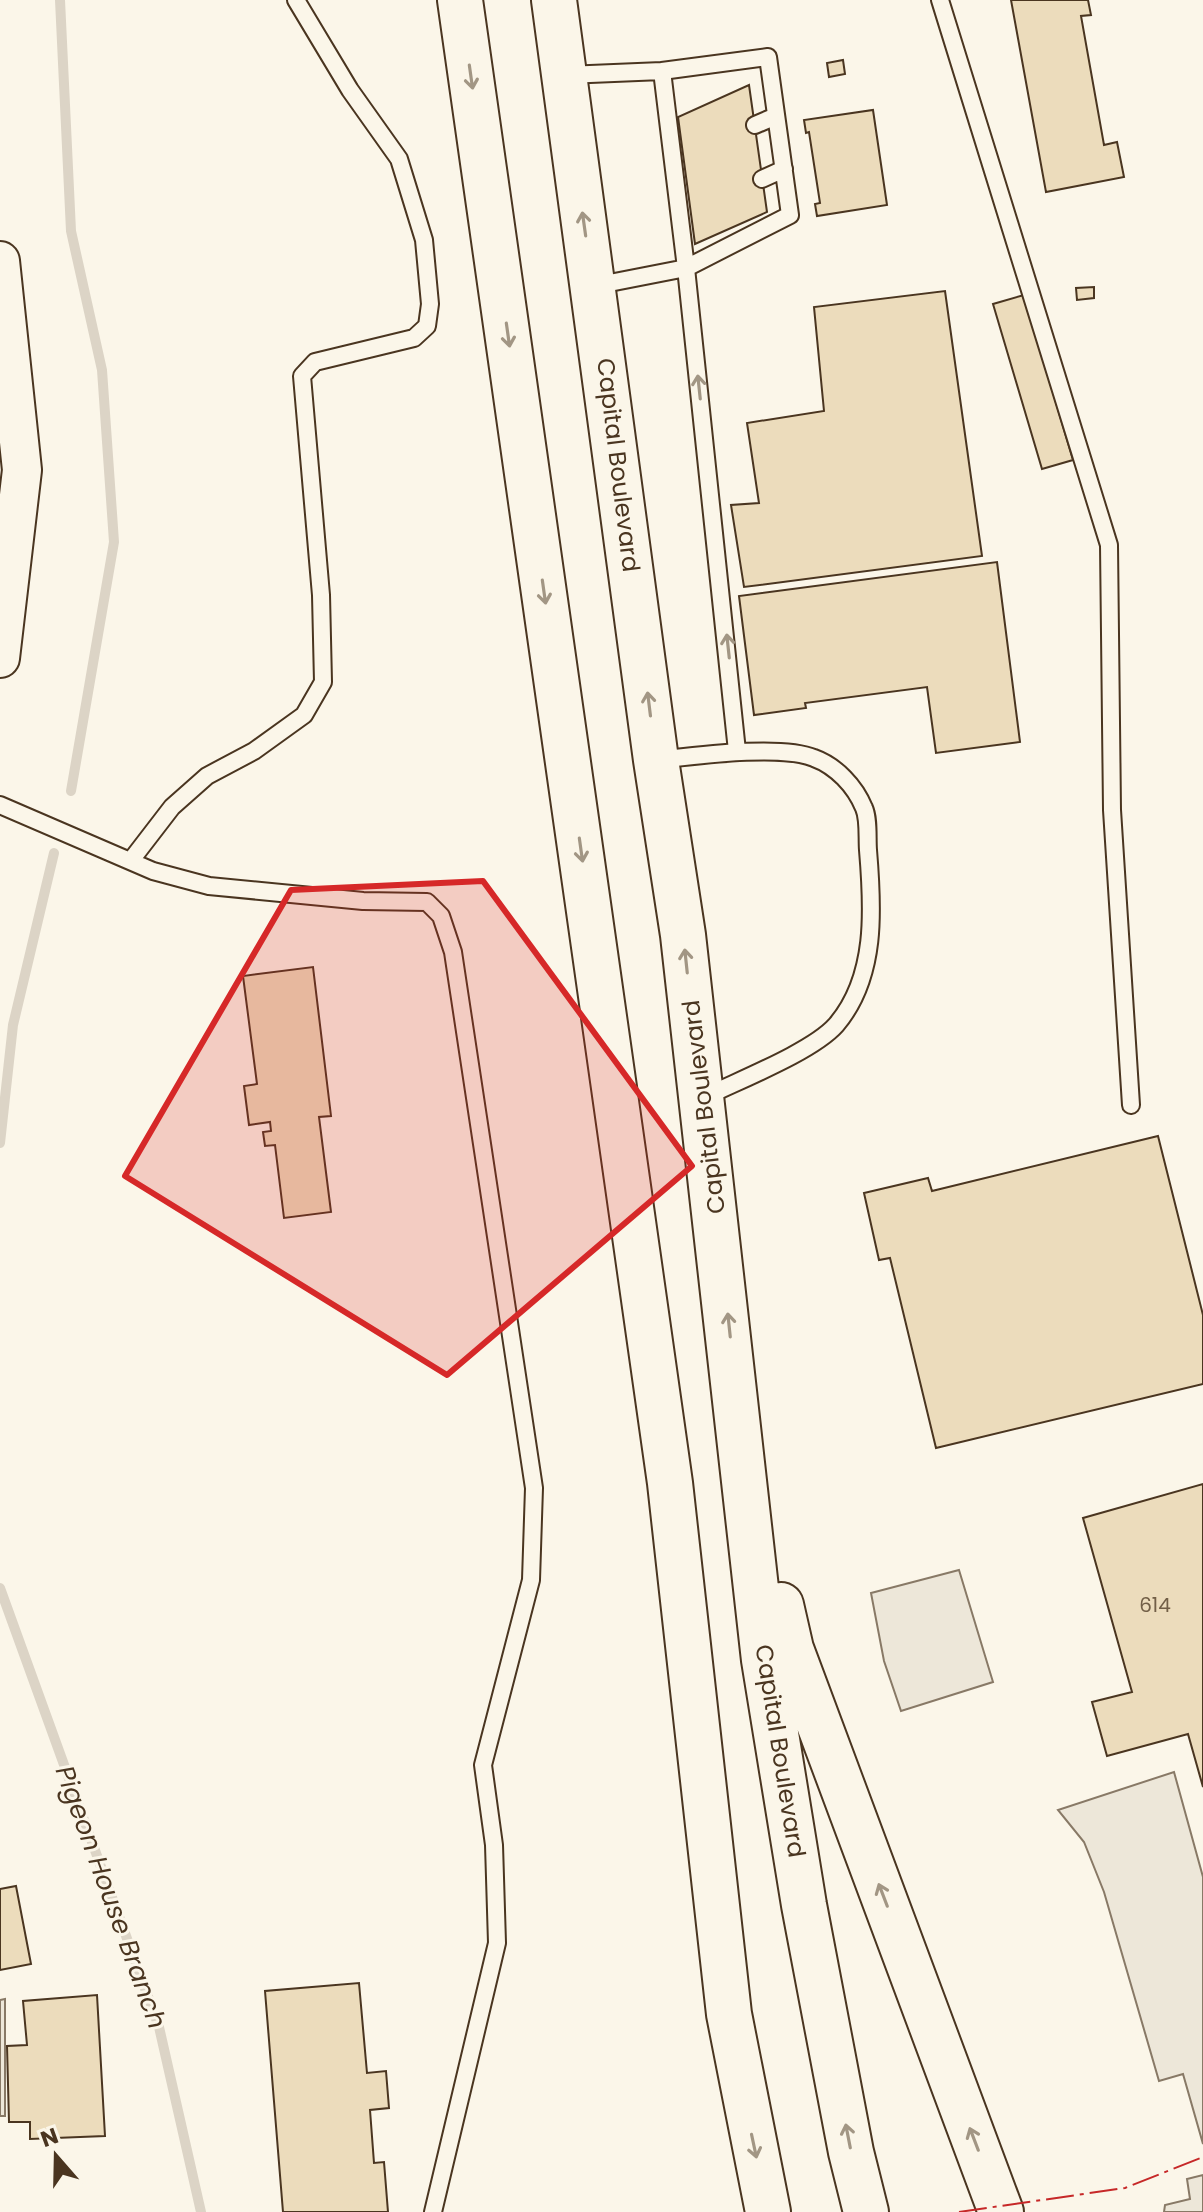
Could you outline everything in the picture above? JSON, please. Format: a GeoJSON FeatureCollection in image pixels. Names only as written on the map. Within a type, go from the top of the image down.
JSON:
{"type":"FeatureCollection","features":[{"type":"Feature","properties":{"kind":"main road"},"geometry":{"type":"LineString","coordinates":[[460,0],[670,1483],[729,2014],[768,2212]]}},
{"type":"Feature","properties":{"kind":"main road","name":"Capital Boulevard"},"geometry":{"type":"LineString","coordinates":[[554,0],[656,760],[683,935],[764,1660],[804,1905],[851,2152],[866,2212]]}},
{"type":"Feature","properties":{"kind":"main road"},"geometry":{"type":"LineString","coordinates":[[733,1369],[740,1419],[791,1649],[1001,2212]]}},
{"type":"Feature","properties":{"kind":"street"},"geometry":{"type":"LineString","coordinates":[[0,261],[22,470],[0,658]]}},
{"type":"Feature","properties":{"kind":"lane"},"geometry":{"type":"LineString","coordinates":[[132,859],[172,807],[207,776],[254,751],[304,715],[323,682],[321,595],[302,376],[315,362],[414,338],[427,326],[430,304],[424,240],[399,159],[350,90],[296,0]]}},
{"type":"Feature","properties":{"kind":"lane"},"geometry":{"type":"LineString","coordinates":[[940,0],[1109,545],[1112,810],[1131,1105]]}},
{"type":"Feature","properties":{"kind":"lane"},"geometry":{"type":"LineString","coordinates":[[564,75],[662,71],[768,57],[784,169],[790,215],[686,268],[592,286]]}},
{"type":"Feature","properties":{"kind":"lane"},"geometry":{"type":"LineString","coordinates":[[662,71],[685,214],[686,268],[737,751]]}},
{"type":"Feature","properties":{"kind":"lane"},"geometry":{"type":"LineString","coordinates":[[755,125],[776,116]]}},
{"type":"Feature","properties":{"kind":"lane"},"geometry":{"type":"LineString","coordinates":[[762,179],[784,169]]}},
{"type":"Feature","properties":{"kind":"lane"},"geometry":{"type":"LineString","coordinates":[[656,760],[737,751],[812,756],[841,774],[865,809],[872,893],[870,953],[853,997],[835,1026],[798,1050],[701,1098]]}},
{"type":"Feature","properties":{"kind":"lane"},"geometry":{"type":"LineString","coordinates":[[0,805],[132,859],[153,871],[209,886],[363,901],[427,902],[441,916],[453,952],[534,1488],[531,1580],[483,1765],[494,1845],[497,1943],[433,2212]]}},
{"type":"Feature","properties":{"kind":"highlighted area"},"geometry":{"type":"Polygon","coordinates":[[[483,881],[692,1166],[447,1375],[125,1176],[291,890],[483,881]]]}},
{"type":"Feature","properties":{"kind":"shaded area"},"geometry":{"type":"Polygon","coordinates":[[[959,1570],[993,1682],[901,1711],[884,1661],[871,1593],[959,1570]]]}},
{"type":"Feature","properties":{"kind":"shaded area"},"geometry":{"type":"Polygon","coordinates":[[[1174,1772],[1203,1877],[1203,2144],[1183,2074],[1159,2081],[1104,1892],[1084,1842],[1058,1810],[1174,1772]]]}},
{"type":"Feature","properties":{"kind":"shaded area"},"geometry":{"type":"Polygon","coordinates":[[[5,1999],[5,2116],[0,2116],[0,2000],[5,1999]]]}},
{"type":"Feature","properties":{"kind":"shaded area"},"geometry":{"type":"Polygon","coordinates":[[[1203,2175],[1203,2212],[1164,2212],[1165,2205],[1190,2199],[1187,2179],[1203,2175]]]}},
{"type":"Feature","properties":{"kind":"building"},"geometry":{"type":"Polygon","coordinates":[[[1011,0],[1088,0],[1091,15],[1081,16],[1104,145],[1117,142],[1124,177],[1046,192],[1011,0]]]}},
{"type":"Feature","properties":{"kind":"building"},"geometry":{"type":"Polygon","coordinates":[[[843,60],[845,74],[829,77],[827,63],[843,60]]]}},
{"type":"Feature","properties":{"kind":"building"},"geometry":{"type":"Polygon","coordinates":[[[749,85],[767,212],[695,244],[678,117],[749,85]]]}},
{"type":"Feature","properties":{"kind":"building"},"geometry":{"type":"Polygon","coordinates":[[[873,110],[887,205],[817,216],[815,204],[820,203],[809,132],[806,133],[804,120],[873,110]]]}},
{"type":"Feature","properties":{"kind":"building"},"geometry":{"type":"Polygon","coordinates":[[[1094,287],[1094,298],[1077,300],[1076,288],[1094,287]]]}},
{"type":"Feature","properties":{"kind":"building"},"geometry":{"type":"Polygon","coordinates":[[[945,291],[982,556],[744,587],[731,505],[759,503],[747,423],[824,411],[814,307],[945,291]]]}},
{"type":"Feature","properties":{"kind":"building"},"geometry":{"type":"Polygon","coordinates":[[[1024,295],[1073,460],[1042,469],[993,304],[1024,295]]]}},
{"type":"Feature","properties":{"kind":"building"},"geometry":{"type":"Polygon","coordinates":[[[997,562],[1020,742],[936,753],[927,687],[805,703],[806,708],[754,715],[739,596],[997,562]]]}},
{"type":"Feature","properties":{"kind":"building"},"geometry":{"type":"Polygon","coordinates":[[[313,967],[331,1116],[319,1117],[331,1212],[284,1218],[275,1145],[265,1146],[263,1132],[271,1131],[270,1122],[249,1125],[244,1086],[257,1084],[243,976],[313,967]]]}},
{"type":"Feature","properties":{"kind":"building"},"geometry":{"type":"Polygon","coordinates":[[[1158,1136],[1203,1315],[1203,1384],[936,1448],[890,1258],[879,1260],[864,1193],[928,1178],[932,1191],[1158,1136]]]}},
{"type":"Feature","properties":{"kind":"building"},"geometry":{"type":"Polygon","coordinates":[[[1203,1484],[1203,1787],[1188,1734],[1107,1756],[1092,1702],[1132,1692],[1083,1518],[1203,1484]]]}},
{"type":"Feature","properties":{"kind":"building"},"geometry":{"type":"Polygon","coordinates":[[[16,1886],[31,1964],[0,1970],[0,1889],[16,1886]]]}},
{"type":"Feature","properties":{"kind":"building"},"geometry":{"type":"Polygon","coordinates":[[[359,1983],[367,2073],[386,2071],[389,2108],[370,2110],[374,2163],[384,2162],[388,2212],[283,2212],[265,1991],[359,1983]]]}},
{"type":"Feature","properties":{"kind":"building"},"geometry":{"type":"Polygon","coordinates":[[[97,1995],[105,2136],[30,2139],[30,2122],[9,2122],[7,2046],[27,2045],[23,2001],[97,1995]]]}},
{"type":"Feature","properties":{"kind":"waterway","name":"Pigeon House Branch"},"geometry":{"type":"LineString","coordinates":[[60,0],[71,231],[102,370],[114,542],[71,791]]}},
{"type":"Feature","properties":{"kind":"waterway","name":"Pigeon House Branch"},"geometry":{"type":"LineString","coordinates":[[0,1143],[13,1025],[54,853]]}},
{"type":"Feature","properties":{"kind":"waterway","name":"Pigeon House Branch"},"geometry":{"type":"LineString","coordinates":[[0,1588],[159,2027],[201,2212]]}},
{"type":"Feature","properties":{"kind":"power"},"geometry":{"type":"LineString","coordinates":[[959,2212],[1125,2188],[1203,2157]]}}]}
